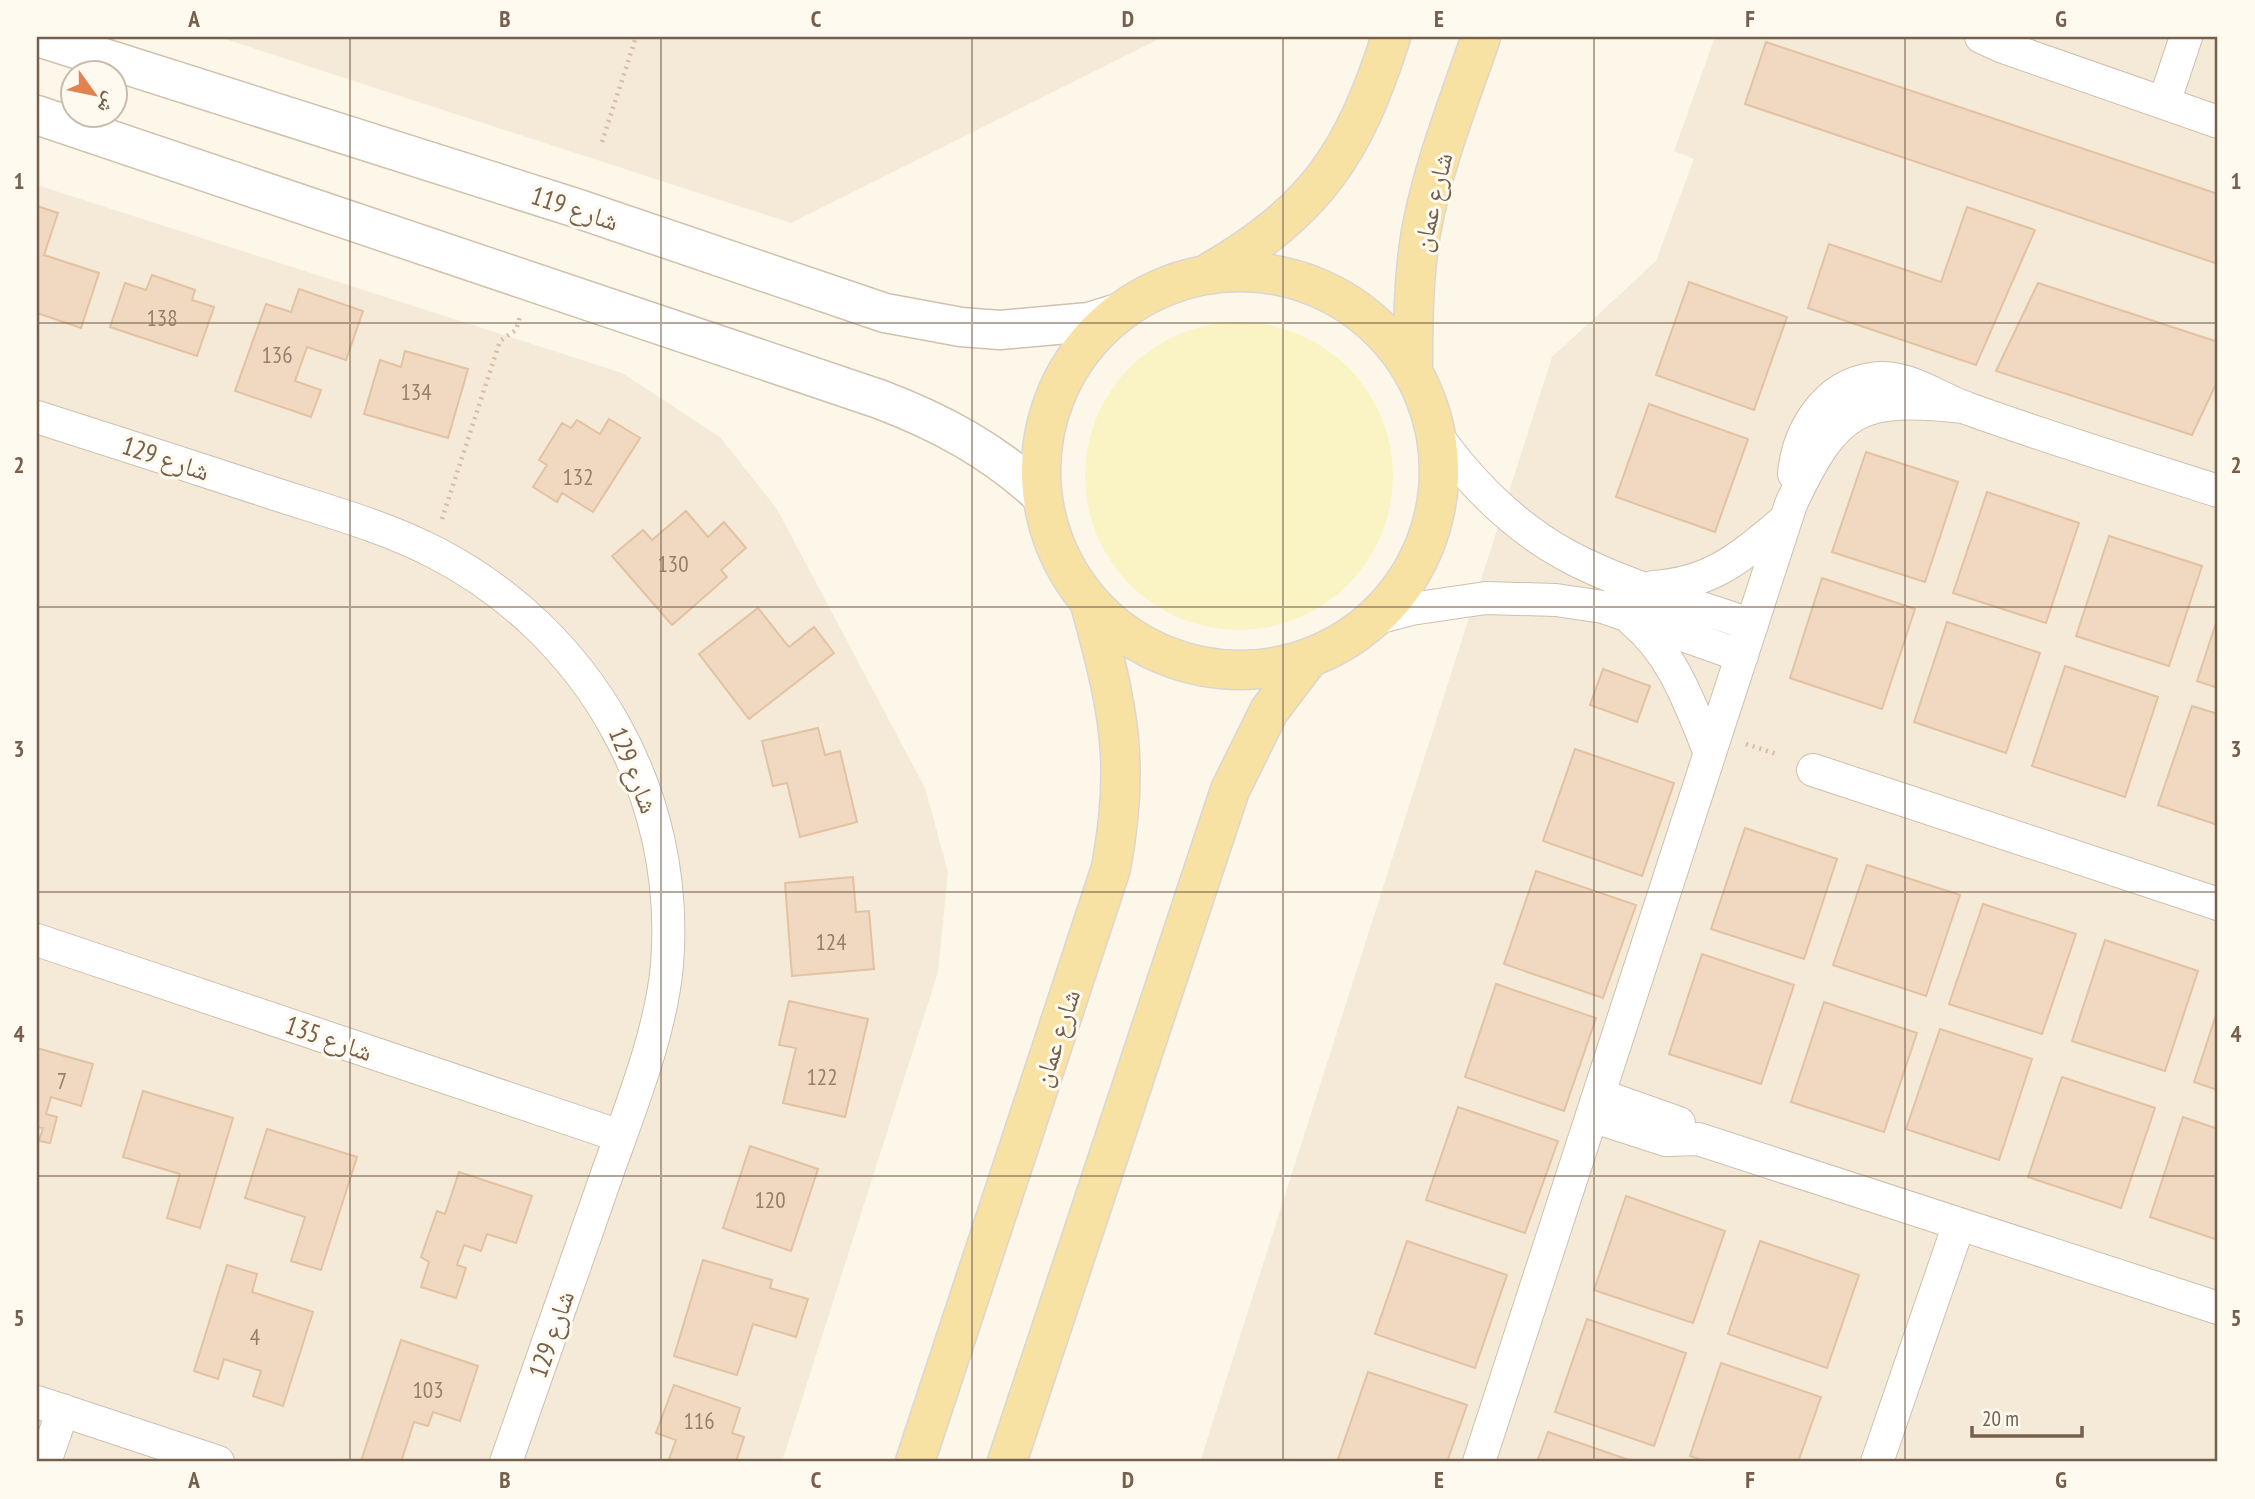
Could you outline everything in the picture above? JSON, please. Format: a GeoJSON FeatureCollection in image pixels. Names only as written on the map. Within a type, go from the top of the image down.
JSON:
{"type":"FeatureCollection","features":[{"type":"Feature","properties":{"kind":"main road"},"geometry":{"type":"LineString","coordinates":[[1207,274],[1271,233],[1324,179],[1359,125],[1372,96],[1391,37]]}},
{"type":"Feature","properties":{"kind":"main road","name":"شارع عمان"},"geometry":{"type":"LineString","coordinates":[[1413,372],[1415,288],[1421,232],[1441,155],[1481,37]]}},
{"type":"Feature","properties":{"kind":"main road"},"geometry":{"type":"LineString","coordinates":[[1255,271],[1303,281],[1347,302],[1375,325],[1413,372],[1426,397],[1437,436],[1439,477],[1433,518],[1419,556],[1398,592],[1373,619],[1343,641],[1310,657],[1263,669],[1204,666],[1169,657],[1126,636],[1090,604],[1067,571],[1050,535],[1042,496],[1041,455],[1049,414],[1064,376],[1088,342],[1118,313],[1160,288],[1207,274],[1255,271]]}},
{"type":"Feature","properties":{"kind":"main road","name":"شارع عمان"},"geometry":{"type":"LineString","coordinates":[[915,1462],[1111,868],[1122,794],[1120,726],[1090,604]]}},
{"type":"Feature","properties":{"kind":"main road"},"geometry":{"type":"LineString","coordinates":[[1007,1462],[1230,790],[1269,711],[1310,657]]}},
{"type":"Feature","properties":{"kind":"street","name":"شارع 119"},"geometry":{"type":"LineString","coordinates":[[38,37],[576,208],[885,313],[961,327],[1000,330],[1078,324],[1118,313]]}},
{"type":"Feature","properties":{"kind":"street"},"geometry":{"type":"LineString","coordinates":[[1981,37],[2218,122]]}},
{"type":"Feature","properties":{"kind":"street"},"geometry":{"type":"LineString","coordinates":[[2164,103],[2186,37]]}},
{"type":"Feature","properties":{"kind":"street"},"geometry":{"type":"LineString","coordinates":[[37,115],[914,412],[983,449],[1016,471],[1042,496]]}},
{"type":"Feature","properties":{"kind":"street"},"geometry":{"type":"LineString","coordinates":[[1479,1462],[1788,512],[1806,471],[1827,439],[1856,414],[1887,402],[1964,407],[2218,491]]}},
{"type":"Feature","properties":{"kind":"street","name":"شارع 129"},"geometry":{"type":"LineString","coordinates":[[37,416],[386,530],[431,550],[494,588],[559,646],[611,715],[632,756],[649,799],[666,884],[667,966],[661,1006],[620,1136],[506,1462]]}},
{"type":"Feature","properties":{"kind":"street"},"geometry":{"type":"LineString","coordinates":[[1437,436],[1464,473],[1530,529],[1566,555],[1644,587],[1752,625]]}},
{"type":"Feature","properties":{"kind":"street"},"geometry":{"type":"LineString","coordinates":[[1644,587],[1681,583],[1715,573],[1753,549],[1788,512]]}},
{"type":"Feature","properties":{"kind":"street"},"geometry":{"type":"LineString","coordinates":[[1373,619],[1411,608],[1486,598],[1556,600],[1603,607],[1742,656]]}},
{"type":"Feature","properties":{"kind":"street"},"geometry":{"type":"LineString","coordinates":[[1626,616],[1645,631],[1674,669],[1710,753]]}},
{"type":"Feature","properties":{"kind":"street"},"geometry":{"type":"LineString","coordinates":[[1813,769],[2218,904]]}},
{"type":"Feature","properties":{"kind":"street","name":"شارع 135"},"geometry":{"type":"LineString","coordinates":[[37,940],[620,1136]]}},
{"type":"Feature","properties":{"kind":"street"},"geometry":{"type":"LineString","coordinates":[[1596,1106],[1672,1119],[1698,1139],[2218,1308]]}},
{"type":"Feature","properties":{"kind":"street"},"geometry":{"type":"LineString","coordinates":[[1877,1462],[1959,1224]]}},
{"type":"Feature","properties":{"kind":"street"},"geometry":{"type":"LineString","coordinates":[[45,1462],[50,1406],[218,1462]]}},
{"type":"Feature","properties":{"kind":"path"},"geometry":{"type":"LineString","coordinates":[[602,142],[636,37]]}},
{"type":"Feature","properties":{"kind":"path"},"geometry":{"type":"LineString","coordinates":[[431,550],[500,341],[517,327],[529,281]]}},
{"type":"Feature","properties":{"kind":"shaded area"},"geometry":{"type":"Polygon","coordinates":[[[219,37],[1163,37],[791,223],[219,37]]]}},
{"type":"Feature","properties":{"kind":"shaded area"},"geometry":{"type":"Polygon","coordinates":[[[1715,37],[2218,37],[2218,1462],[1200,1462],[1552,357],[1656,261],[1694,159],[1674,151],[1715,37]]]}},
{"type":"Feature","properties":{"kind":"shaded area"},"geometry":{"type":"Polygon","coordinates":[[[37,185],[622,373],[720,437],[777,509],[925,788],[948,872],[938,972],[782,1462],[37,1462],[37,185]]]}},
{"type":"Feature","properties":{"kind":"sand"},"geometry":{"type":"Polygon","coordinates":[[[1239,322],[1284,328],[1312,340],[1348,367],[1375,403],[1387,431],[1393,476],[1387,521],[1375,549],[1348,585],[1312,612],[1284,624],[1239,630],[1194,624],[1166,612],[1130,585],[1103,549],[1091,521],[1085,476],[1091,431],[1103,403],[1130,367],[1166,340],[1194,328],[1239,322]]]}},
{"type":"Feature","properties":{"kind":"building"},"geometry":{"type":"Polygon","coordinates":[[[1766,42],[2218,194],[2218,264],[1745,104],[1766,42]]]}},
{"type":"Feature","properties":{"kind":"building"},"geometry":{"type":"Polygon","coordinates":[[[37,206],[58,213],[44,255],[99,273],[81,328],[37,313],[37,206]]]}},
{"type":"Feature","properties":{"kind":"building"},"geometry":{"type":"Polygon","coordinates":[[[1967,207],[2035,230],[1976,365],[1808,308],[1829,244],[1941,282],[1967,207]]]}},
{"type":"Feature","properties":{"kind":"building"},"geometry":{"type":"Polygon","coordinates":[[[152,275],[195,290],[192,300],[214,307],[197,356],[110,327],[125,283],[146,290],[152,275]]]}},
{"type":"Feature","properties":{"kind":"building"},"geometry":{"type":"Polygon","coordinates":[[[1689,282],[1787,317],[1754,410],[1656,375],[1689,282]]]}},
{"type":"Feature","properties":{"kind":"building"},"geometry":{"type":"Polygon","coordinates":[[[2038,283],[2218,342],[2218,380],[2192,435],[1996,371],[2038,283]]]}},
{"type":"Feature","properties":{"kind":"building"},"geometry":{"type":"Polygon","coordinates":[[[299,289],[363,311],[346,360],[307,347],[295,381],[321,390],[311,417],[235,391],[266,304],[291,312],[299,289]]]}},
{"type":"Feature","properties":{"kind":"building"},"geometry":{"type":"Polygon","coordinates":[[[405,351],[468,369],[448,438],[364,414],[380,360],[401,367],[405,351]]]}},
{"type":"Feature","properties":{"kind":"building"},"geometry":{"type":"Polygon","coordinates":[[[1649,404],[1748,439],[1715,532],[1616,497],[1649,404]]]}},
{"type":"Feature","properties":{"kind":"building"},"geometry":{"type":"Polygon","coordinates":[[[609,419],[640,438],[593,512],[562,493],[557,502],[533,487],[547,465],[539,460],[562,423],[571,428],[577,420],[600,434],[609,419]]]}},
{"type":"Feature","properties":{"kind":"building"},"geometry":{"type":"Polygon","coordinates":[[[1866,452],[1958,482],[1925,582],[1832,552],[1866,452]]]}},
{"type":"Feature","properties":{"kind":"building"},"geometry":{"type":"Polygon","coordinates":[[[1987,492],[2079,523],[2046,623],[1953,593],[1987,492]]]}},
{"type":"Feature","properties":{"kind":"building"},"geometry":{"type":"Polygon","coordinates":[[[686,511],[708,537],[724,522],[746,548],[721,570],[727,577],[672,625],[612,556],[643,530],[652,540],[686,511]]]}},
{"type":"Feature","properties":{"kind":"building"},"geometry":{"type":"Polygon","coordinates":[[[2109,536],[2202,566],[2169,666],[2076,636],[2109,536]]]}},
{"type":"Feature","properties":{"kind":"building"},"geometry":{"type":"Polygon","coordinates":[[[1822,578],[1915,609],[1882,709],[1790,678],[1822,578]]]}},
{"type":"Feature","properties":{"kind":"building"},"geometry":{"type":"Polygon","coordinates":[[[758,608],[789,647],[814,627],[834,653],[749,719],[699,654],[758,608]]]}},
{"type":"Feature","properties":{"kind":"building"},"geometry":{"type":"Polygon","coordinates":[[[2218,617],[2218,688],[2197,681],[2218,617]]]}},
{"type":"Feature","properties":{"kind":"building"},"geometry":{"type":"Polygon","coordinates":[[[1947,622],[2040,653],[2006,753],[1914,722],[1947,622]]]}},
{"type":"Feature","properties":{"kind":"building"},"geometry":{"type":"Polygon","coordinates":[[[2065,666],[2158,697],[2125,797],[2032,766],[2065,666]]]}},
{"type":"Feature","properties":{"kind":"building"},"geometry":{"type":"Polygon","coordinates":[[[1603,669],[1650,686],[1637,722],[1590,705],[1603,669]]]}},
{"type":"Feature","properties":{"kind":"building"},"geometry":{"type":"Polygon","coordinates":[[[2192,706],[2218,714],[2218,825],[2158,805],[2192,706]]]}},
{"type":"Feature","properties":{"kind":"building"},"geometry":{"type":"Polygon","coordinates":[[[818,728],[825,755],[840,751],[857,822],[800,837],[787,783],[773,786],[762,741],[818,728]]]}},
{"type":"Feature","properties":{"kind":"building"},"geometry":{"type":"Polygon","coordinates":[[[1575,749],[1674,783],[1642,876],[1543,841],[1575,749]]]}},
{"type":"Feature","properties":{"kind":"building"},"geometry":{"type":"Polygon","coordinates":[[[1745,828],[1837,859],[1804,959],[1711,929],[1745,828]]]}},
{"type":"Feature","properties":{"kind":"building"},"geometry":{"type":"Polygon","coordinates":[[[1867,865],[1960,895],[1926,996],[1833,965],[1867,865]]]}},
{"type":"Feature","properties":{"kind":"building"},"geometry":{"type":"Polygon","coordinates":[[[1536,871],[1636,905],[1603,998],[1504,964],[1536,871]]]}},
{"type":"Feature","properties":{"kind":"building"},"geometry":{"type":"Polygon","coordinates":[[[853,877],[856,912],[869,911],[874,969],[792,976],[785,883],[853,877]]]}},
{"type":"Feature","properties":{"kind":"building"},"geometry":{"type":"Polygon","coordinates":[[[1983,904],[2076,934],[2042,1034],[1949,1004],[1983,904]]]}},
{"type":"Feature","properties":{"kind":"building"},"geometry":{"type":"Polygon","coordinates":[[[2105,940],[2198,971],[2165,1071],[2072,1041],[2105,940]]]}},
{"type":"Feature","properties":{"kind":"building"},"geometry":{"type":"Polygon","coordinates":[[[1702,954],[1794,985],[1761,1084],[1669,1054],[1702,954]]]}},
{"type":"Feature","properties":{"kind":"building"},"geometry":{"type":"Polygon","coordinates":[[[1496,984],[1596,1018],[1564,1111],[1465,1077],[1496,984]]]}},
{"type":"Feature","properties":{"kind":"building"},"geometry":{"type":"Polygon","coordinates":[[[789,1001],[868,1019],[845,1117],[783,1103],[796,1048],[779,1045],[789,1001]]]}},
{"type":"Feature","properties":{"kind":"building"},"geometry":{"type":"Polygon","coordinates":[[[1824,1002],[1917,1033],[1884,1132],[1791,1102],[1824,1002]]]}},
{"type":"Feature","properties":{"kind":"building"},"geometry":{"type":"Polygon","coordinates":[[[2218,1009],[2218,1090],[2194,1082],[2218,1009]]]}},
{"type":"Feature","properties":{"kind":"building"},"geometry":{"type":"Polygon","coordinates":[[[1940,1029],[2032,1059],[1999,1160],[1906,1129],[1940,1029]]]}},
{"type":"Feature","properties":{"kind":"building"},"geometry":{"type":"Polygon","coordinates":[[[37,1048],[93,1064],[81,1106],[51,1097],[46,1114],[57,1117],[50,1143],[39,1141],[43,1128],[37,1127],[37,1048]]]}},
{"type":"Feature","properties":{"kind":"building"},"geometry":{"type":"Polygon","coordinates":[[[2062,1077],[2155,1108],[2121,1208],[2028,1177],[2062,1077]]]}},
{"type":"Feature","properties":{"kind":"building"},"geometry":{"type":"Polygon","coordinates":[[[143,1091],[233,1118],[200,1228],[167,1218],[180,1174],[123,1157],[143,1091]]]}},
{"type":"Feature","properties":{"kind":"building"},"geometry":{"type":"Polygon","coordinates":[[[1458,1107],[1558,1141],[1525,1233],[1426,1200],[1458,1107]]]}},
{"type":"Feature","properties":{"kind":"building"},"geometry":{"type":"Polygon","coordinates":[[[2183,1117],[2218,1129],[2218,1240],[2150,1217],[2183,1117]]]}},
{"type":"Feature","properties":{"kind":"building"},"geometry":{"type":"Polygon","coordinates":[[[267,1129],[357,1157],[321,1270],[291,1261],[305,1217],[245,1198],[267,1129]]]}},
{"type":"Feature","properties":{"kind":"building"},"geometry":{"type":"Polygon","coordinates":[[[750,1146],[818,1169],[791,1251],[723,1228],[750,1146]]]}},
{"type":"Feature","properties":{"kind":"building"},"geometry":{"type":"Polygon","coordinates":[[[459,1172],[532,1196],[516,1243],[487,1234],[481,1251],[464,1245],[457,1265],[466,1268],[456,1298],[421,1287],[429,1262],[421,1257],[437,1211],[445,1214],[459,1172]]]}},
{"type":"Feature","properties":{"kind":"building"},"geometry":{"type":"Polygon","coordinates":[[[1626,1196],[1725,1231],[1693,1323],[1594,1290],[1626,1196]]]}},
{"type":"Feature","properties":{"kind":"building"},"geometry":{"type":"Polygon","coordinates":[[[1407,1241],[1507,1275],[1475,1368],[1375,1334],[1407,1241]]]}},
{"type":"Feature","properties":{"kind":"building"},"geometry":{"type":"Polygon","coordinates":[[[1760,1241],[1859,1275],[1827,1368],[1728,1334],[1760,1241]]]}},
{"type":"Feature","properties":{"kind":"building"},"geometry":{"type":"Polygon","coordinates":[[[703,1260],[772,1280],[770,1288],[808,1299],[796,1337],[753,1324],[737,1375],[674,1356],[703,1260]]]}},
{"type":"Feature","properties":{"kind":"building"},"geometry":{"type":"Polygon","coordinates":[[[227,1265],[257,1274],[252,1292],[313,1312],[283,1406],[253,1396],[261,1371],[224,1359],[218,1379],[194,1371],[227,1265]]]}},
{"type":"Feature","properties":{"kind":"building"},"geometry":{"type":"Polygon","coordinates":[[[1587,1319],[1686,1353],[1654,1446],[1555,1412],[1587,1319]]]}},
{"type":"Feature","properties":{"kind":"building"},"geometry":{"type":"Polygon","coordinates":[[[401,1340],[478,1366],[460,1421],[433,1412],[428,1426],[414,1422],[401,1462],[361,1461],[401,1340]]]}},
{"type":"Feature","properties":{"kind":"building"},"geometry":{"type":"Polygon","coordinates":[[[1721,1363],[1821,1397],[1798,1462],[1708,1462],[1690,1456],[1721,1363]]]}},
{"type":"Feature","properties":{"kind":"building"},"geometry":{"type":"Polygon","coordinates":[[[1368,1372],[1467,1405],[1447,1462],[1337,1462],[1368,1372]]]}},
{"type":"Feature","properties":{"kind":"building"},"geometry":{"type":"Polygon","coordinates":[[[674,1385],[740,1408],[732,1433],[744,1437],[736,1462],[668,1462],[676,1440],[656,1433],[674,1385]]]}},
{"type":"Feature","properties":{"kind":"building"},"geometry":{"type":"Polygon","coordinates":[[[1548,1432],[1635,1462],[1537,1462],[1548,1432]]]}}]}
